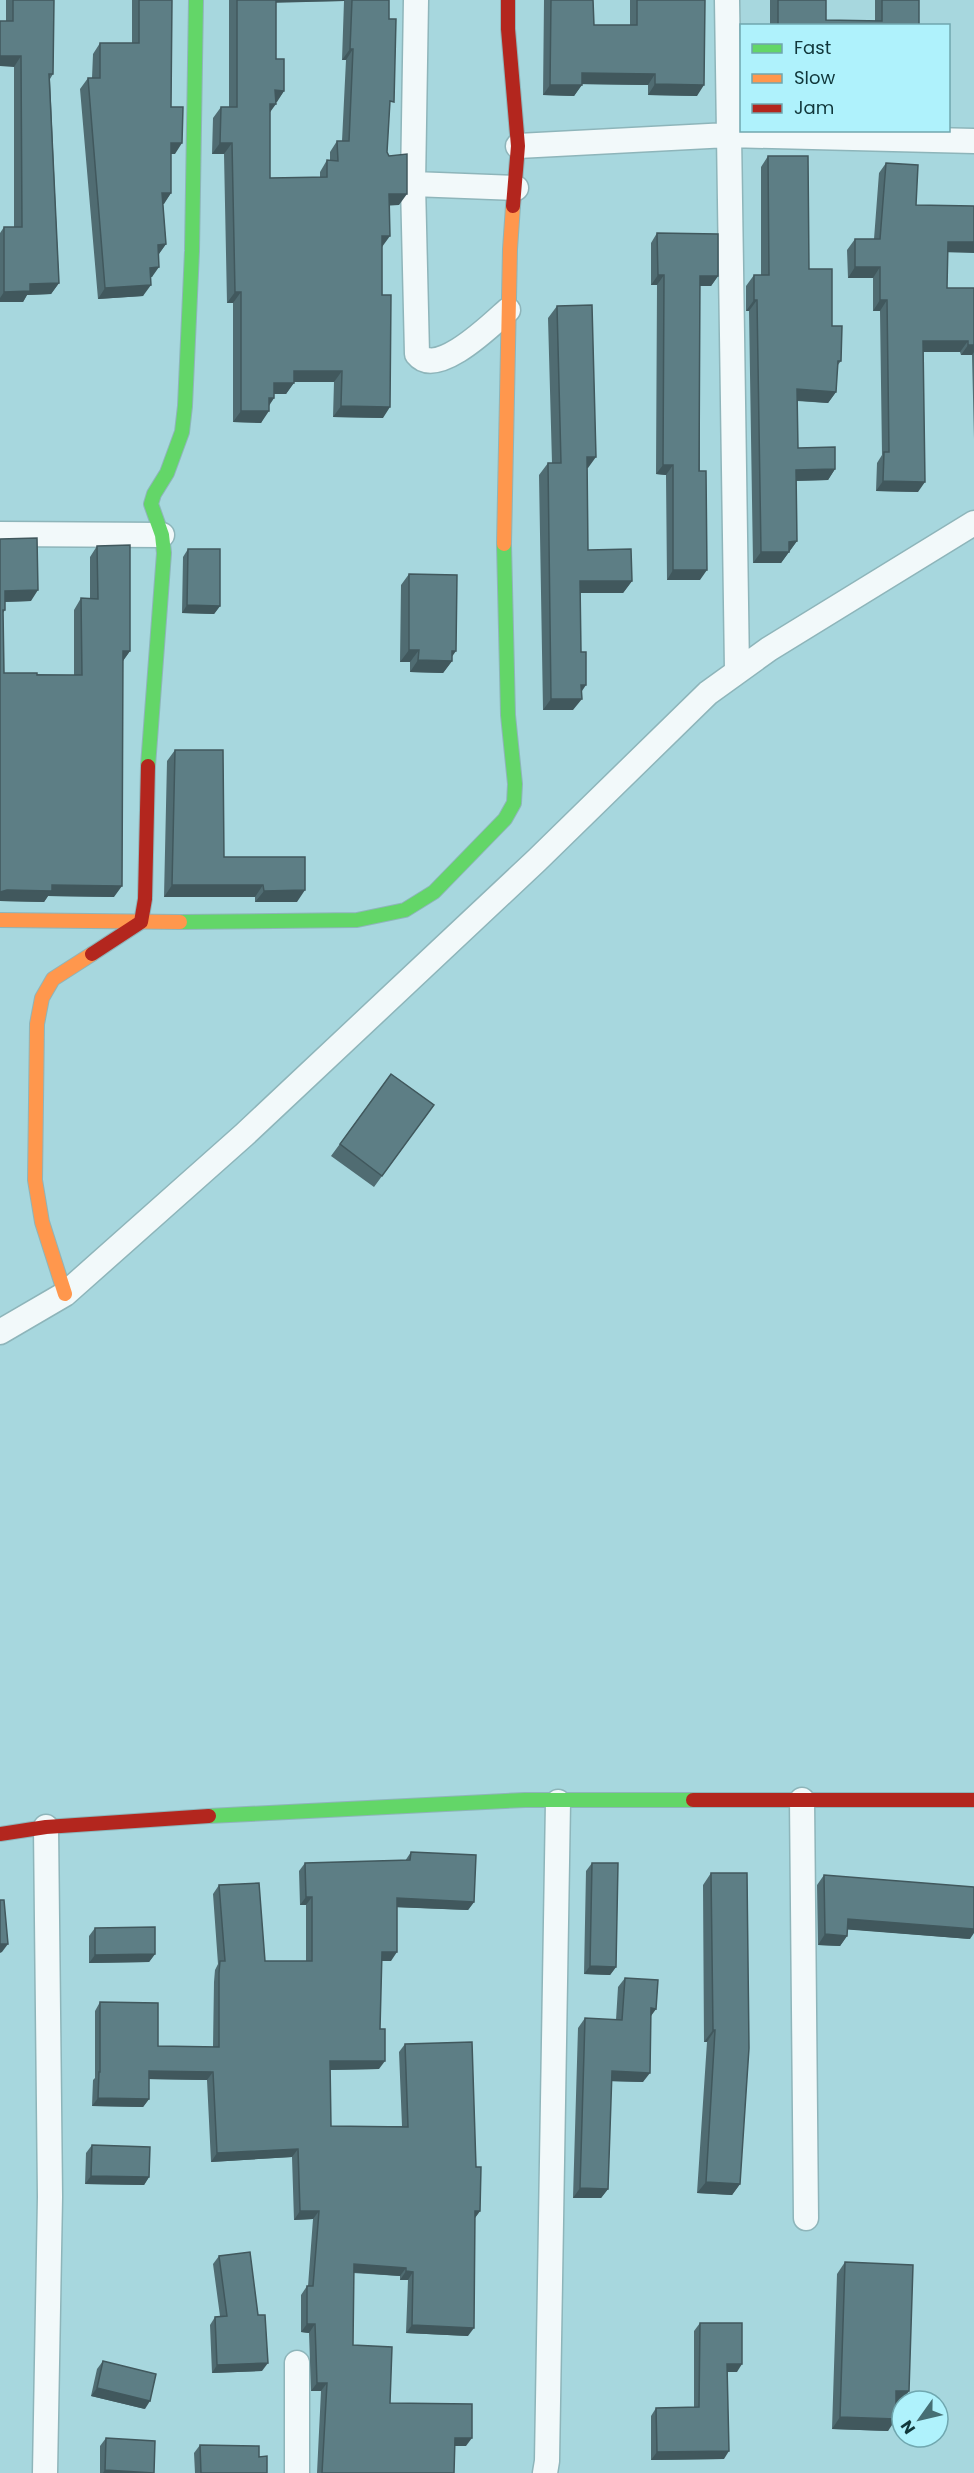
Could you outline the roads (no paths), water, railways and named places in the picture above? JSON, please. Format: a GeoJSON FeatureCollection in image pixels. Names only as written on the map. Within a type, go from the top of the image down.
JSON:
{"type":"FeatureCollection","features":[{"type":"Feature","properties":{"kind":"street"},"geometry":{"type":"LineString","coordinates":[[65,1294],[42,1222],[35,1179],[37,1024],[42,998],[53,979],[141,922],[145,899],[148,767],[164,553],[162,535],[153,510],[152,499],[170,466],[182,432],[185,406],[192,251],[196,0]]}},
{"type":"Feature","properties":{"kind":"street"},"geometry":{"type":"LineString","coordinates":[[416,0],[413,184],[417,354],[426,360],[447,357],[470,342],[508,310]]}},
{"type":"Feature","properties":{"kind":"street"},"geometry":{"type":"LineString","coordinates":[[0,920],[141,922],[357,920],[387,915],[412,907],[436,890],[511,810],[514,803],[515,784],[508,715],[504,570],[508,310],[518,146],[508,29],[508,0]]}},
{"type":"Feature","properties":{"kind":"street"},"geometry":{"type":"LineString","coordinates":[[727,0],[737,670]]}},
{"type":"Feature","properties":{"kind":"street"},"geometry":{"type":"LineString","coordinates":[[518,146],[728,135],[974,141]]}},
{"type":"Feature","properties":{"kind":"street"},"geometry":{"type":"LineString","coordinates":[[413,184],[516,188]]}},
{"type":"Feature","properties":{"kind":"street"},"geometry":{"type":"LineString","coordinates":[[0,1332],[65,1294],[244,1136],[537,860],[708,693],[769,649],[974,523]]}},
{"type":"Feature","properties":{"kind":"street"},"geometry":{"type":"LineString","coordinates":[[0,534],[162,535]]}},
{"type":"Feature","properties":{"kind":"street"},"geometry":{"type":"LineString","coordinates":[[0,1833],[46,1827],[275,1812],[525,1800],[558,1802],[974,1800]]}},
{"type":"Feature","properties":{"kind":"street"},"geometry":{"type":"LineString","coordinates":[[802,1800],[806,2218]]}},
{"type":"Feature","properties":{"kind":"street"},"geometry":{"type":"LineString","coordinates":[[545,2473],[548,2461],[558,1802]]}},
{"type":"Feature","properties":{"kind":"street"},"geometry":{"type":"LineString","coordinates":[[45,2473],[50,2197],[46,1827]]}},
{"type":"Feature","properties":{"kind":"street"},"geometry":{"type":"LineString","coordinates":[[297,2363],[297,2473]]}}]}
